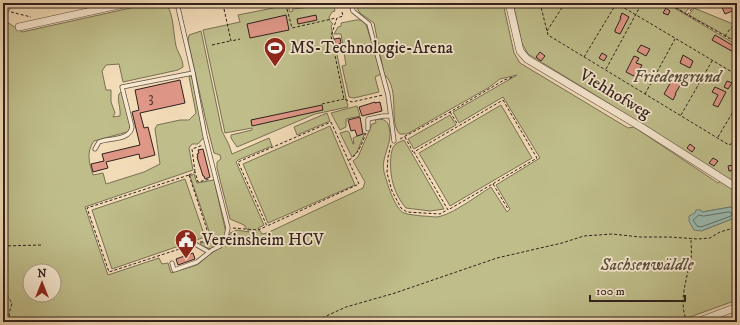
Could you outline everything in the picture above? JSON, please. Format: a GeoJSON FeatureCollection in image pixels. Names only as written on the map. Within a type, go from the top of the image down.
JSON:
{"type":"FeatureCollection","features":[{"type":"Feature","properties":{"kind":"main road"},"geometry":{"type":"LineString","coordinates":[[8,3],[8,12]]}},
{"type":"Feature","properties":{"kind":"street"},"geometry":{"type":"LineString","coordinates":[[20,27],[128,3]]}},
{"type":"Feature","properties":{"kind":"street","name":"Viehhofweg"},"geometry":{"type":"LineString","coordinates":[[509,3],[520,51],[526,59],[641,127],[737,188]]}},
{"type":"Feature","properties":{"kind":"street"},"geometry":{"type":"LineString","coordinates":[[697,322],[737,307]]}},
{"type":"Feature","properties":{"kind":"lane"},"geometry":{"type":"LineString","coordinates":[[172,263],[174,270],[197,262],[225,241],[228,228],[207,143],[177,3]]}},
{"type":"Feature","properties":{"kind":"lane"},"geometry":{"type":"LineString","coordinates":[[351,3],[353,11],[369,24],[388,94],[394,141]]}},
{"type":"Feature","properties":{"kind":"lane"},"geometry":{"type":"LineString","coordinates":[[95,149],[99,142],[127,135],[131,130],[132,127],[122,87],[193,73]]}},
{"type":"Feature","properties":{"kind":"lane"},"geometry":{"type":"LineString","coordinates":[[368,129],[368,119],[390,116]]}},
{"type":"Feature","properties":{"kind":"lane"},"geometry":{"type":"LineString","coordinates":[[194,244],[209,252]]}},
{"type":"Feature","properties":{"kind":"path"},"geometry":{"type":"LineString","coordinates":[[341,3],[342,8]]}},
{"type":"Feature","properties":{"kind":"path"},"geometry":{"type":"LineString","coordinates":[[540,3],[548,35],[729,145],[737,141]]}},
{"type":"Feature","properties":{"kind":"path"},"geometry":{"type":"LineString","coordinates":[[547,31],[565,3]]}},
{"type":"Feature","properties":{"kind":"path"},"geometry":{"type":"LineString","coordinates":[[584,57],[616,3],[737,75]]}},
{"type":"Feature","properties":{"kind":"path"},"geometry":{"type":"LineString","coordinates":[[606,70],[642,3]]}},
{"type":"Feature","properties":{"kind":"path"},"geometry":{"type":"LineString","coordinates":[[667,3],[737,44]]}},
{"type":"Feature","properties":{"kind":"path"},"geometry":{"type":"LineString","coordinates":[[687,15],[693,7],[693,3]]}},
{"type":"Feature","properties":{"kind":"path"},"geometry":{"type":"LineString","coordinates":[[224,9],[231,41]]}},
{"type":"Feature","properties":{"kind":"path"},"geometry":{"type":"LineString","coordinates":[[287,9],[292,28],[337,18],[343,16],[342,12]]}},
{"type":"Feature","properties":{"kind":"path"},"geometry":{"type":"LineString","coordinates":[[8,12],[37,18]]}},
{"type":"Feature","properties":{"kind":"path"},"geometry":{"type":"LineString","coordinates":[[337,18],[331,36],[344,99]]}},
{"type":"Feature","properties":{"kind":"path"},"geometry":{"type":"LineString","coordinates":[[725,36],[730,29],[737,24]]}},
{"type":"Feature","properties":{"kind":"path"},"geometry":{"type":"LineString","coordinates":[[645,94],[675,38]]}},
{"type":"Feature","properties":{"kind":"path"},"geometry":{"type":"LineString","coordinates":[[212,45],[240,39]]}},
{"type":"Feature","properties":{"kind":"path"},"geometry":{"type":"LineString","coordinates":[[681,116],[712,60]]}},
{"type":"Feature","properties":{"kind":"path"},"geometry":{"type":"LineString","coordinates":[[414,152],[503,100],[537,158],[440,214],[408,212],[400,208],[392,191],[387,173],[390,147],[394,141],[405,137],[504,80],[514,77]]}},
{"type":"Feature","properties":{"kind":"path"},"geometry":{"type":"LineString","coordinates":[[322,104],[344,99],[352,102],[388,94]]}},
{"type":"Feature","properties":{"kind":"path"},"geometry":{"type":"LineString","coordinates":[[718,138],[737,105]]}},
{"type":"Feature","properties":{"kind":"path"},"geometry":{"type":"LineString","coordinates":[[450,112],[458,126]]}},
{"type":"Feature","properties":{"kind":"path"},"geometry":{"type":"LineString","coordinates":[[228,228],[258,230],[267,226],[359,184],[331,122],[238,162],[267,226]]}},
{"type":"Feature","properties":{"kind":"path"},"geometry":{"type":"LineString","coordinates":[[349,161],[359,150],[368,129]]}},
{"type":"Feature","properties":{"kind":"path"},"geometry":{"type":"LineString","coordinates":[[405,137],[448,210]]}},
{"type":"Feature","properties":{"kind":"path"},"geometry":{"type":"LineString","coordinates":[[207,143],[192,149],[195,172],[198,182],[216,178]]}},
{"type":"Feature","properties":{"kind":"path"},"geometry":{"type":"LineString","coordinates":[[188,175],[210,239],[109,272],[87,208],[195,172]]}},
{"type":"Feature","properties":{"kind":"path"},"geometry":{"type":"LineString","coordinates":[[492,184],[508,209]]}},
{"type":"Feature","properties":{"kind":"path"},"geometry":{"type":"LineString","coordinates":[[313,322],[346,307],[497,258],[562,243],[584,236],[612,234],[640,237],[710,238],[720,232],[737,227]]}},
{"type":"Feature","properties":{"kind":"path"},"geometry":{"type":"LineString","coordinates":[[686,322],[682,312],[686,276],[691,257],[691,238]]}},
{"type":"Feature","properties":{"kind":"path"},"geometry":{"type":"LineString","coordinates":[[3,246],[42,245]]}},
{"type":"Feature","properties":{"kind":"path"},"geometry":{"type":"LineString","coordinates":[[3,292],[12,303],[9,314],[12,322]]}},
{"type":"Feature","properties":{"kind":"green space"},"geometry":{"type":"Polygon","coordinates":[[[153,3],[166,3],[169,8],[176,46],[183,67],[178,70],[123,82],[119,64],[106,65],[102,71],[106,90],[111,90],[111,102],[115,113],[113,117],[120,116],[119,94],[121,92],[123,94],[130,127],[127,132],[94,141],[91,145],[89,153],[89,162],[93,175],[103,173],[106,184],[144,172],[160,164],[155,129],[157,125],[180,120],[189,120],[196,113],[190,76],[192,77],[204,137],[198,144],[192,144],[189,148],[193,170],[85,207],[108,275],[159,258],[162,264],[168,263],[171,273],[197,265],[227,243],[230,233],[237,230],[249,232],[244,225],[230,219],[217,168],[217,162],[221,159],[220,155],[214,153],[210,139],[188,41],[189,35],[201,31],[222,131],[232,154],[269,138],[272,146],[236,162],[264,225],[258,228],[262,234],[363,188],[365,182],[353,161],[358,157],[372,124],[376,123],[375,119],[384,120],[388,124],[390,139],[383,166],[384,172],[391,194],[397,206],[404,213],[437,217],[450,213],[491,187],[507,212],[510,209],[496,185],[540,158],[503,97],[459,123],[453,112],[517,75],[500,79],[488,88],[407,134],[400,134],[395,123],[392,88],[389,80],[384,74],[374,23],[360,13],[354,3],[503,3],[514,53],[520,63],[628,128],[634,127],[718,183],[726,177],[528,54],[522,43],[513,3],[666,3],[737,45],[737,208],[734,210],[731,207],[702,212],[701,231],[737,217],[737,300],[676,322],[3,322],[4,20],[22,32],[153,3]]]}},
{"type":"Feature","properties":{"kind":"green space","name":"MS-Technologie-Arena"},"geometry":{"type":"Polygon","coordinates":[[[324,3],[333,3],[335,11],[332,12],[329,17],[333,24],[331,26],[348,107],[315,114],[237,147],[231,138],[231,135],[252,130],[252,128],[225,133],[203,30],[240,22],[238,15],[288,5],[290,12],[293,11],[292,9],[324,3]]]}},
{"type":"Feature","properties":{"kind":"green space"},"geometry":{"type":"Polygon","coordinates":[[[669,3],[692,3],[685,13],[669,3]]]}},
{"type":"Feature","properties":{"kind":"green space"},"geometry":{"type":"Polygon","coordinates":[[[694,8],[733,24],[737,22],[737,42],[689,15],[694,8]]]}},
{"type":"Feature","properties":{"kind":"green space"},"geometry":{"type":"Polygon","coordinates":[[[361,20],[366,24],[381,74],[375,77],[379,92],[354,98],[349,97],[342,66],[346,65],[341,34],[334,34],[338,27],[341,26],[341,23],[361,20]]]}},
{"type":"Feature","properties":{"kind":"green space"},"geometry":{"type":"Polygon","coordinates":[[[501,105],[532,158],[450,206],[419,153],[501,105]]]}},
{"type":"Feature","properties":{"kind":"green space"},"geometry":{"type":"Polygon","coordinates":[[[357,106],[360,116],[346,119],[346,127],[340,130],[331,113],[357,106]]]}},
{"type":"Feature","properties":{"kind":"green space"},"geometry":{"type":"Polygon","coordinates":[[[327,113],[330,121],[297,135],[294,127],[327,113]]]}},
{"type":"Feature","properties":{"kind":"green space"},"geometry":{"type":"Polygon","coordinates":[[[450,115],[456,125],[414,149],[408,139],[450,115]]]}},
{"type":"Feature","properties":{"kind":"green space"},"geometry":{"type":"Polygon","coordinates":[[[330,126],[355,185],[268,223],[243,164],[330,126]]]}},
{"type":"Feature","properties":{"kind":"green space"},"geometry":{"type":"Polygon","coordinates":[[[347,131],[349,132],[353,144],[353,138],[365,133],[357,152],[352,157],[340,133],[347,131]]]}},
{"type":"Feature","properties":{"kind":"green space"},"geometry":{"type":"Polygon","coordinates":[[[404,140],[444,209],[430,211],[406,208],[398,196],[391,176],[391,155],[392,149],[395,145],[404,140]]]}},
{"type":"Feature","properties":{"kind":"green space"},"geometry":{"type":"Polygon","coordinates":[[[194,174],[197,183],[214,180],[226,233],[224,239],[210,249],[200,245],[201,243],[217,240],[215,236],[211,237],[190,176],[194,174]]]}},
{"type":"Feature","properties":{"kind":"green space"},"geometry":{"type":"Polygon","coordinates":[[[185,179],[205,237],[112,269],[92,210],[185,179]]]}},
{"type":"Feature","properties":{"kind":"water"},"geometry":{"type":"Polygon","coordinates":[[[731,207],[734,210],[737,208],[737,217],[701,231],[694,230],[689,221],[689,216],[695,213],[696,210],[701,210],[702,212],[731,207]]]}},
{"type":"Feature","properties":{"kind":"building"},"geometry":{"type":"Polygon","coordinates":[[[720,3],[729,3],[730,5],[737,3],[737,9],[725,14],[720,3]]]}},
{"type":"Feature","properties":{"kind":"building"},"geometry":{"type":"Polygon","coordinates":[[[666,8],[670,11],[668,15],[663,13],[666,8]]]}},
{"type":"Feature","properties":{"kind":"building"},"geometry":{"type":"Polygon","coordinates":[[[622,13],[629,17],[620,34],[615,32],[615,30],[622,13]]]}},
{"type":"Feature","properties":{"kind":"building"},"geometry":{"type":"Polygon","coordinates":[[[286,15],[289,30],[250,38],[247,24],[286,15]]]}},
{"type":"Feature","properties":{"kind":"building"},"geometry":{"type":"Polygon","coordinates":[[[316,15],[317,20],[298,24],[297,19],[316,15]]]}},
{"type":"Feature","properties":{"kind":"building"},"geometry":{"type":"Polygon","coordinates":[[[715,35],[737,48],[737,54],[712,40],[715,35]]]}},
{"type":"Feature","properties":{"kind":"building"},"geometry":{"type":"Polygon","coordinates":[[[340,38],[341,43],[336,45],[334,39],[340,38]]]}},
{"type":"Feature","properties":{"kind":"building"},"geometry":{"type":"Polygon","coordinates":[[[641,45],[650,49],[646,56],[637,51],[641,45]]]}},
{"type":"Feature","properties":{"kind":"building"},"geometry":{"type":"Polygon","coordinates":[[[540,52],[545,56],[541,61],[536,57],[540,52]]]}},
{"type":"Feature","properties":{"kind":"building"},"geometry":{"type":"Polygon","coordinates":[[[602,53],[607,56],[604,61],[599,58],[602,53]]]}},
{"type":"Feature","properties":{"kind":"building"},"geometry":{"type":"Polygon","coordinates":[[[683,55],[693,61],[690,68],[680,63],[683,55]]]}},
{"type":"Feature","properties":{"kind":"building"},"geometry":{"type":"Polygon","coordinates":[[[634,56],[639,58],[636,63],[642,65],[636,77],[626,72],[634,56]]]}},
{"type":"Feature","properties":{"kind":"building"},"geometry":{"type":"Polygon","coordinates":[[[678,79],[682,82],[673,100],[664,94],[672,80],[676,82],[678,79]]]}},
{"type":"Feature","properties":{"kind":"building"},"geometry":{"type":"Polygon","coordinates":[[[180,80],[185,103],[140,113],[144,128],[148,127],[155,155],[140,159],[139,154],[106,162],[108,168],[93,172],[91,164],[104,161],[102,154],[140,145],[132,112],[139,110],[135,90],[180,80]]]}},
{"type":"Feature","properties":{"kind":"building"},"geometry":{"type":"Polygon","coordinates":[[[727,81],[732,83],[728,89],[724,87],[727,81]]]}},
{"type":"Feature","properties":{"kind":"building"},"geometry":{"type":"Polygon","coordinates":[[[715,87],[726,92],[718,107],[713,105],[718,95],[712,92],[715,87]]]}},
{"type":"Feature","properties":{"kind":"building"},"geometry":{"type":"Polygon","coordinates":[[[380,102],[382,111],[362,116],[359,107],[380,102]]]}},
{"type":"Feature","properties":{"kind":"building"},"geometry":{"type":"Polygon","coordinates":[[[322,105],[323,110],[252,126],[251,120],[322,105]]]}},
{"type":"Feature","properties":{"kind":"building"},"geometry":{"type":"Polygon","coordinates":[[[360,117],[363,134],[357,136],[355,130],[351,131],[348,120],[360,117]]]}},
{"type":"Feature","properties":{"kind":"building"},"geometry":{"type":"Polygon","coordinates":[[[690,144],[695,148],[692,152],[687,148],[690,144]]]}},
{"type":"Feature","properties":{"kind":"building"},"geometry":{"type":"Polygon","coordinates":[[[203,149],[210,177],[205,179],[197,157],[197,154],[199,153],[198,150],[203,149]]]}},
{"type":"Feature","properties":{"kind":"building"},"geometry":{"type":"Polygon","coordinates":[[[713,158],[718,161],[714,166],[709,163],[713,158]]]}},
{"type":"Feature","properties":{"kind":"building"},"geometry":{"type":"Polygon","coordinates":[[[733,165],[735,170],[729,171],[728,166],[733,165]]]}},
{"type":"Feature","properties":{"kind":"building","name":"Vereinsheim HCV"},"geometry":{"type":"Polygon","coordinates":[[[193,253],[195,259],[178,265],[176,259],[193,253]]]}},
{"type":"Feature","properties":{"kind":"place","name":"MS-Technologie-Arena"},"geometry":{"type":"Point","coordinates":[275,68]}},
{"type":"Feature","properties":{"kind":"place","name":"Vereinsheim HCV"},"geometry":{"type":"Point","coordinates":[186,260]}},
{"type":"Feature","properties":{"kind":"park label","name":"Friedengrund"},"geometry":{"type":"Point","coordinates":[677,77]}},
{"type":"Feature","properties":{"kind":"park label","name":"Sachsenwäldle"},"geometry":{"type":"Point","coordinates":[647,265]}}]}
